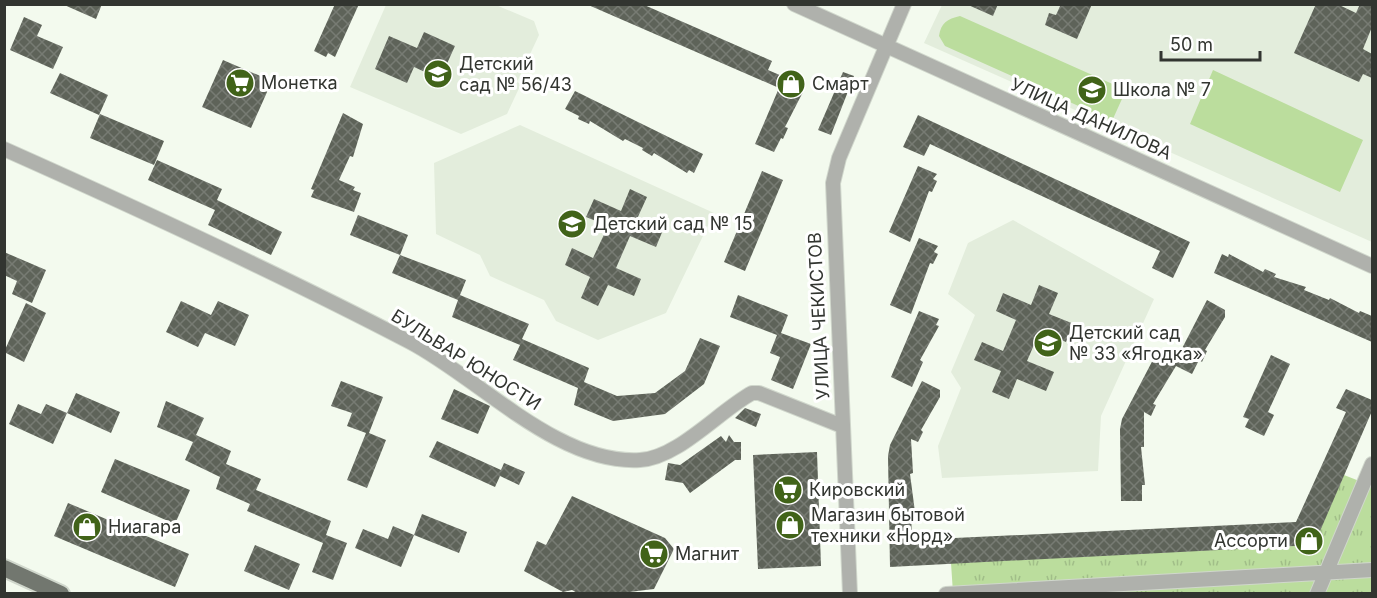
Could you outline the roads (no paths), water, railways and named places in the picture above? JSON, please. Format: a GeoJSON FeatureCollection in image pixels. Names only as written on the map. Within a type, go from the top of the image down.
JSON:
{"type":"FeatureCollection","features":[{"type":"Feature","properties":{"kind":"main road"},"geometry":{"type":"LineString","coordinates":[[4,568],[61,594]]}},
{"type":"Feature","properties":{"kind":"street","name":"УЛИЦА ДАНИЛОВА"},"geometry":{"type":"LineString","coordinates":[[794,4],[1372,266]]}},
{"type":"Feature","properties":{"kind":"street","name":"УЛИЦА ЧЕКИСТОВ"},"geometry":{"type":"LineString","coordinates":[[850,594],[833,183],[839,158],[904,4]]}},
{"type":"Feature","properties":{"kind":"street","name":"БУЛЬВАР ЮНОСТИ"},"geometry":{"type":"LineString","coordinates":[[4,149],[300,286],[413,344],[554,437],[589,454],[641,460],[666,453],[752,393],[759,393],[842,426]]}},
{"type":"Feature","properties":{"kind":"street"},"geometry":{"type":"LineString","coordinates":[[1317,594],[1372,464]]}},
{"type":"Feature","properties":{"kind":"street"},"geometry":{"type":"LineString","coordinates":[[946,594],[1372,570]]}},
{"type":"Feature","properties":{"kind":"place","name":"Детский сад № 56/43"},"geometry":{"type":"Point","coordinates":[438,74]}},
{"type":"Feature","properties":{"kind":"place","name":"Монетка"},"geometry":{"type":"Point","coordinates":[240,83]}},
{"type":"Feature","properties":{"kind":"place","name":"Смарт"},"geometry":{"type":"Point","coordinates":[791,84]}},
{"type":"Feature","properties":{"kind":"place","name":"Школа № 7"},"geometry":{"type":"Point","coordinates":[1092,90]}},
{"type":"Feature","properties":{"kind":"place","name":"Детский сад № 15"},"geometry":{"type":"Point","coordinates":[572,224]}},
{"type":"Feature","properties":{"kind":"place","name":"Детский сад № 33 «Ягодка»"},"geometry":{"type":"Point","coordinates":[1048,343]}},
{"type":"Feature","properties":{"kind":"place","name":"Кировский"},"geometry":{"type":"Point","coordinates":[788,490]}},
{"type":"Feature","properties":{"kind":"place","name":"Магазин бытовой техники «Норд»"},"geometry":{"type":"Point","coordinates":[790,525]}},
{"type":"Feature","properties":{"kind":"place","name":"Ниагара"},"geometry":{"type":"Point","coordinates":[87,527]}},
{"type":"Feature","properties":{"kind":"place","name":"Ассорти"},"geometry":{"type":"Point","coordinates":[1309,541]}},
{"type":"Feature","properties":{"kind":"place","name":"Магнит"},"geometry":{"type":"Point","coordinates":[654,554]}}]}
